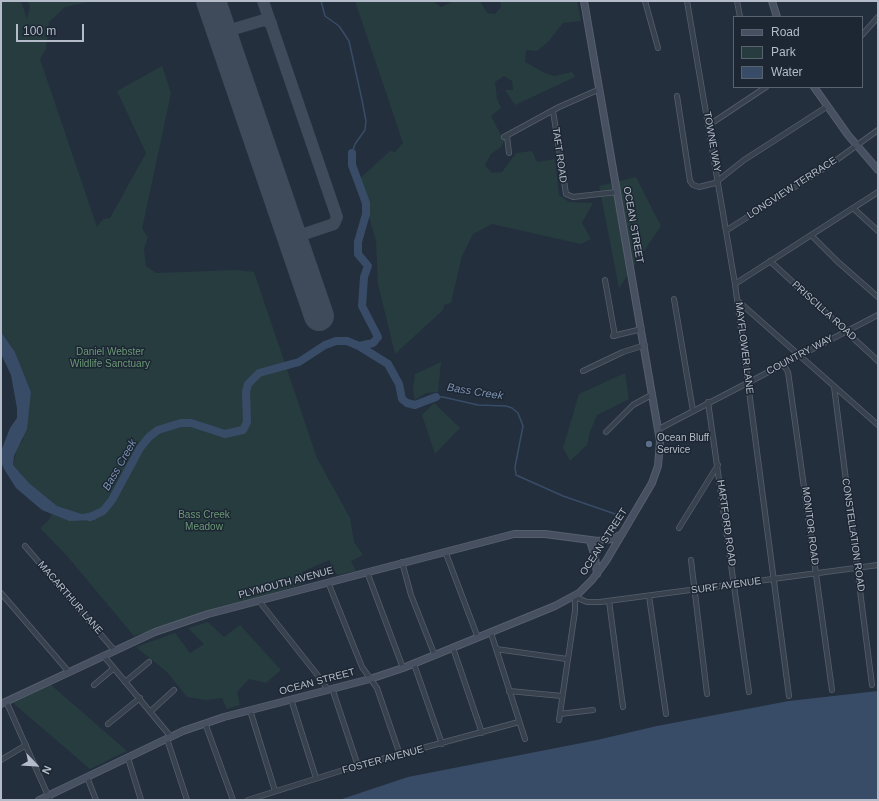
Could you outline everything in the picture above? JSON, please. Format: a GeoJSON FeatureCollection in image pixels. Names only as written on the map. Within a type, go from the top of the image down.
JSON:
{"type":"FeatureCollection","features":[{"type":"Feature","properties":{"kind":"main road","name":"OCEAN STREET"},"geometry":{"type":"LineString","coordinates":[[39,800],[49,798],[87,777],[169,738],[205,723],[370,678],[435,656],[575,597],[597,574],[645,497],[656,472],[660,451],[659,429],[645,345],[584,1]]}},
{"type":"Feature","properties":{"kind":"main road"},"geometry":{"type":"LineString","coordinates":[[772,1],[778,16]]}},
{"type":"Feature","properties":{"kind":"main road"},"geometry":{"type":"LineString","coordinates":[[815,88],[878,170]]}},
{"type":"Feature","properties":{"kind":"main road","name":"PLYMOUTH AVENUE"},"geometry":{"type":"LineString","coordinates":[[4,702],[68,671],[155,632],[189,620],[258,601],[498,537],[525,532],[590,541],[612,539],[622,534]]}},
{"type":"Feature","properties":{"kind":"main road"},"geometry":{"type":"LineString","coordinates":[[590,541],[595,557],[597,574]]}},
{"type":"Feature","properties":{"kind":"street"},"geometry":{"type":"LineString","coordinates":[[645,1],[658,48]]}},
{"type":"Feature","properties":{"kind":"street","name":"TOWNE WAY"},"geometry":{"type":"LineString","coordinates":[[687,1],[735,284]]}},
{"type":"Feature","properties":{"kind":"street"},"geometry":{"type":"LineString","coordinates":[[737,1],[740,16]]}},
{"type":"Feature","properties":{"kind":"street"},"geometry":{"type":"LineString","coordinates":[[863,34],[878,16]]}},
{"type":"Feature","properties":{"kind":"street"},"geometry":{"type":"LineString","coordinates":[[709,125],[764,88]]}},
{"type":"Feature","properties":{"kind":"street"},"geometry":{"type":"LineString","coordinates":[[509,153],[505,136],[600,89]]}},
{"type":"Feature","properties":{"kind":"street"},"geometry":{"type":"LineString","coordinates":[[677,96],[691,182],[693,185],[699,187],[715,183],[744,160],[828,106]]}},
{"type":"Feature","properties":{"kind":"street","name":"TAFT ROAD"},"geometry":{"type":"LineString","coordinates":[[553,111],[566,194],[573,197],[617,192]]}},
{"type":"Feature","properties":{"kind":"street","name":"LONGVIEW TERRACE"},"geometry":{"type":"LineString","coordinates":[[727,230],[858,146],[878,130]]}},
{"type":"Feature","properties":{"kind":"street"},"geometry":{"type":"LineString","coordinates":[[735,284],[878,192]]}},
{"type":"Feature","properties":{"kind":"street"},"geometry":{"type":"LineString","coordinates":[[853,208],[878,231]]}},
{"type":"Feature","properties":{"kind":"street"},"geometry":{"type":"LineString","coordinates":[[811,235],[838,262],[878,297]]}},
{"type":"Feature","properties":{"kind":"street","name":"PRISCILLA ROAD"},"geometry":{"type":"LineString","coordinates":[[770,261],[878,361]]}},
{"type":"Feature","properties":{"kind":"street"},"geometry":{"type":"LineString","coordinates":[[605,280],[614,336],[642,329]]}},
{"type":"Feature","properties":{"kind":"street","name":"MAYFLOWER LANE"},"geometry":{"type":"LineString","coordinates":[[735,284],[790,696]]}},
{"type":"Feature","properties":{"kind":"street"},"geometry":{"type":"LineString","coordinates":[[674,299],[693,411]]}},
{"type":"Feature","properties":{"kind":"street"},"geometry":{"type":"LineString","coordinates":[[738,301],[878,425]]}},
{"type":"Feature","properties":{"kind":"street","name":"COUNTRY WAY"},"geometry":{"type":"LineString","coordinates":[[659,429],[708,402],[878,315]]}},
{"type":"Feature","properties":{"kind":"street"},"geometry":{"type":"LineString","coordinates":[[583,371],[623,352],[645,345]]}},
{"type":"Feature","properties":{"kind":"street","name":"MONITOR ROAD"},"geometry":{"type":"LineString","coordinates":[[783,364],[788,372],[832,690]]}},
{"type":"Feature","properties":{"kind":"street","name":"CONSTELLATION ROAD"},"geometry":{"type":"LineString","coordinates":[[834,386],[872,685]]}},
{"type":"Feature","properties":{"kind":"street"},"geometry":{"type":"LineString","coordinates":[[606,432],[632,405],[653,394]]}},
{"type":"Feature","properties":{"kind":"street","name":"HARTFORD ROAD"},"geometry":{"type":"LineString","coordinates":[[708,402],[749,692]]}},
{"type":"Feature","properties":{"kind":"street"},"geometry":{"type":"LineString","coordinates":[[679,528],[718,465]]}},
{"type":"Feature","properties":{"kind":"street","name":"MACARTHUR LANE"},"geometry":{"type":"LineString","coordinates":[[25,546],[114,650]]}},
{"type":"Feature","properties":{"kind":"street"},"geometry":{"type":"LineString","coordinates":[[445,551],[478,638]]}},
{"type":"Feature","properties":{"kind":"street"},"geometry":{"type":"LineString","coordinates":[[691,560],[693,590],[706,694]]}},
{"type":"Feature","properties":{"kind":"street"},"geometry":{"type":"LineString","coordinates":[[402,562],[435,656]]}},
{"type":"Feature","properties":{"kind":"street","name":"SURF AVENUE"},"geometry":{"type":"LineString","coordinates":[[575,597],[592,603],[878,566]]}},
{"type":"Feature","properties":{"kind":"street"},"geometry":{"type":"LineString","coordinates":[[367,572],[403,668]]}},
{"type":"Feature","properties":{"kind":"street"},"geometry":{"type":"LineString","coordinates":[[328,582],[362,667],[377,688],[400,755]]}},
{"type":"Feature","properties":{"kind":"street"},"geometry":{"type":"LineString","coordinates":[[1,593],[68,671]]}},
{"type":"Feature","properties":{"kind":"street"},"geometry":{"type":"LineString","coordinates":[[650,596],[666,714]]}},
{"type":"Feature","properties":{"kind":"street"},"geometry":{"type":"LineString","coordinates":[[559,720],[575,611],[575,597]]}},
{"type":"Feature","properties":{"kind":"street"},"geometry":{"type":"LineString","coordinates":[[258,601],[323,682],[330,688],[358,766]]}},
{"type":"Feature","properties":{"kind":"street"},"geometry":{"type":"LineString","coordinates":[[609,601],[623,707]]}},
{"type":"Feature","properties":{"kind":"street"},"geometry":{"type":"LineString","coordinates":[[491,633],[525,739]]}},
{"type":"Feature","properties":{"kind":"street"},"geometry":{"type":"LineString","coordinates":[[453,648],[482,733]]}},
{"type":"Feature","properties":{"kind":"street"},"geometry":{"type":"LineString","coordinates":[[496,649],[567,659]]}},
{"type":"Feature","properties":{"kind":"street"},"geometry":{"type":"LineString","coordinates":[[103,655],[151,711],[169,738],[187,800]]}},
{"type":"Feature","properties":{"kind":"street"},"geometry":{"type":"LineString","coordinates":[[125,682],[149,662]]}},
{"type":"Feature","properties":{"kind":"street"},"geometry":{"type":"LineString","coordinates":[[414,664],[442,744]]}},
{"type":"Feature","properties":{"kind":"street"},"geometry":{"type":"LineString","coordinates":[[94,686],[114,668]]}},
{"type":"Feature","properties":{"kind":"street"},"geometry":{"type":"LineString","coordinates":[[151,711],[174,690]]}},
{"type":"Feature","properties":{"kind":"street"},"geometry":{"type":"LineString","coordinates":[[509,690],[562,696]]}},
{"type":"Feature","properties":{"kind":"street"},"geometry":{"type":"LineString","coordinates":[[108,724],[140,698]]}},
{"type":"Feature","properties":{"kind":"street"},"geometry":{"type":"LineString","coordinates":[[291,699],[316,778]]}},
{"type":"Feature","properties":{"kind":"street"},"geometry":{"type":"LineString","coordinates":[[4,702],[26,745],[49,798]]}},
{"type":"Feature","properties":{"kind":"street"},"geometry":{"type":"LineString","coordinates":[[250,710],[275,791]]}},
{"type":"Feature","properties":{"kind":"street"},"geometry":{"type":"LineString","coordinates":[[560,714],[593,710]]}},
{"type":"Feature","properties":{"kind":"street","name":"FOSTER AVENUE"},"geometry":{"type":"LineString","coordinates":[[248,800],[316,778],[519,722]]}},
{"type":"Feature","properties":{"kind":"street"},"geometry":{"type":"LineString","coordinates":[[205,723],[233,800]]}},
{"type":"Feature","properties":{"kind":"street"},"geometry":{"type":"LineString","coordinates":[[1,760],[26,745]]}},
{"type":"Feature","properties":{"kind":"street"},"geometry":{"type":"LineString","coordinates":[[128,758],[141,800]]}},
{"type":"Feature","properties":{"kind":"street"},"geometry":{"type":"LineString","coordinates":[[87,777],[96,800]]}},
{"type":"Feature","properties":{"kind":"green space","name":"Daniel Webster Wildlife Sanctuary"},"geometry":{"type":"Polygon","coordinates":[[[1,1],[21,1],[27,19],[30,7],[28,1],[93,1],[65,7],[49,22],[46,49],[40,59],[97,227],[103,219],[110,218],[146,153],[117,91],[162,66],[171,93],[142,229],[148,237],[144,249],[146,266],[156,273],[237,270],[254,272],[317,458],[350,518],[354,542],[363,555],[351,561],[356,571],[337,575],[329,560],[302,572],[305,583],[134,636],[67,556],[40,528],[49,520],[52,514],[69,521],[98,511],[82,514],[57,506],[29,483],[13,465],[17,449],[23,440],[31,392],[15,352],[1,332],[1,1]]]}},
{"type":"Feature","properties":{"kind":"green space"},"geometry":{"type":"Polygon","coordinates":[[[355,1],[433,1],[441,7],[454,1],[480,1],[487,13],[495,14],[501,7],[500,1],[577,1],[581,21],[563,23],[549,41],[537,51],[526,50],[525,62],[545,73],[554,76],[572,72],[575,77],[515,105],[505,90],[513,90],[512,81],[504,76],[495,82],[497,99],[501,108],[491,116],[504,141],[501,147],[491,154],[485,165],[492,173],[502,172],[516,153],[532,151],[537,162],[555,159],[559,195],[569,202],[593,203],[582,223],[591,239],[581,244],[492,224],[473,234],[462,256],[451,303],[444,305],[443,310],[395,354],[378,284],[376,241],[365,203],[355,183],[390,151],[395,152],[403,143],[355,1]]]}},
{"type":"Feature","properties":{"kind":"green space"},"geometry":{"type":"Polygon","coordinates":[[[636,177],[661,226],[619,288],[599,186],[636,177]]]}},
{"type":"Feature","properties":{"kind":"green space"},"geometry":{"type":"Polygon","coordinates":[[[441,362],[438,392],[426,393],[415,400],[413,390],[415,374],[441,362]]]}},
{"type":"Feature","properties":{"kind":"green space"},"geometry":{"type":"Polygon","coordinates":[[[625,373],[629,399],[597,415],[590,432],[587,445],[570,461],[563,448],[579,394],[625,373]]]}},
{"type":"Feature","properties":{"kind":"green space"},"geometry":{"type":"Polygon","coordinates":[[[434,403],[460,428],[435,454],[422,415],[434,403]]]}},
{"type":"Feature","properties":{"kind":"green space"},"geometry":{"type":"Polygon","coordinates":[[[208,622],[224,637],[240,625],[281,670],[266,683],[249,679],[237,692],[240,705],[227,709],[222,698],[206,700],[187,697],[167,672],[136,647],[175,633],[190,653],[204,644],[188,628],[208,622]]]}},
{"type":"Feature","properties":{"kind":"green space"},"geometry":{"type":"Polygon","coordinates":[[[50,684],[127,751],[90,769],[13,703],[50,684]]]}},
{"type":"Feature","properties":{"kind":"water"},"geometry":{"type":"Polygon","coordinates":[[[1,332],[15,352],[31,392],[27,429],[14,456],[13,465],[29,483],[57,506],[82,514],[98,511],[98,516],[95,520],[69,521],[42,510],[16,488],[4,469],[1,462],[1,451],[10,428],[17,418],[17,408],[11,375],[1,354],[1,332]]]}},
{"type":"Feature","properties":{"kind":"water"},"geometry":{"type":"Polygon","coordinates":[[[878,691],[878,800],[339,800],[408,777],[597,740],[657,726],[789,701],[878,691]]]}},
{"type":"Feature","properties":{"kind":"waterway"},"geometry":{"type":"LineString","coordinates":[[321,1],[325,16],[339,26],[349,41],[362,100],[366,121],[365,130],[355,144],[352,153]]}},
{"type":"Feature","properties":{"kind":"waterway"},"geometry":{"type":"LineString","coordinates":[[352,153],[352,165],[366,203],[366,214],[358,242],[358,254],[368,266],[364,277],[362,306],[378,337],[373,343],[359,346]]}},
{"type":"Feature","properties":{"kind":"waterway","name":"Bass Creek"},"geometry":{"type":"LineString","coordinates":[[90,517],[103,511],[112,500],[140,448],[149,437],[158,430],[181,423],[191,423],[225,434],[243,430],[247,422],[246,392],[248,384],[259,373],[299,362],[325,345],[336,341],[347,341],[359,346],[388,364],[399,384],[402,399],[407,403],[415,405],[436,397]]}},
{"type":"Feature","properties":{"kind":"waterway","name":"Bass Creek"},"geometry":{"type":"LineString","coordinates":[[436,397],[443,397],[478,405],[506,406],[512,408],[518,413],[523,426],[515,467],[516,475],[563,496],[621,516]]}},
{"type":"Feature","properties":{"kind":"taxiway"},"geometry":{"type":"LineString","coordinates":[[212,1],[221,26],[227,31],[264,20],[271,23]]}},
{"type":"Feature","properties":{"kind":"taxiway"},"geometry":{"type":"LineString","coordinates":[[263,1],[337,217],[334,224],[301,235],[294,234],[289,229]]}},
{"type":"Feature","properties":{"kind":"taxiway"},"geometry":{"type":"LineString","coordinates":[[231,31],[227,36],[226,42],[240,82]]}},
{"type":"Feature","properties":{"kind":"runway"},"geometry":{"type":"LineString","coordinates":[[211,1],[319,316]]}},
{"type":"Feature","properties":{"kind":"place","name":"Ocean Bluff Service"},"geometry":{"type":"Point","coordinates":[649,444]}},
{"type":"Feature","properties":{"kind":"park label","name":"Bass Creek Meadow"},"geometry":{"type":"Point","coordinates":[204,520]}}]}
